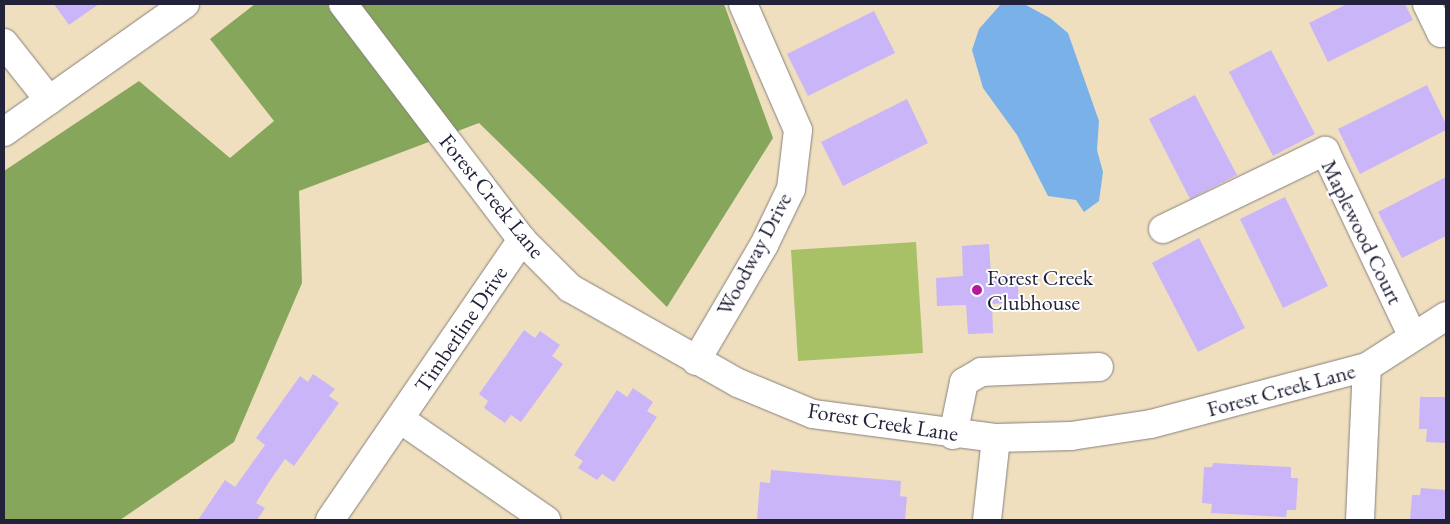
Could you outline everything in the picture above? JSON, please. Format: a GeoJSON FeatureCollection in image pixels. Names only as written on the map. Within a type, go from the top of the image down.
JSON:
{"type":"FeatureCollection","features":[{"type":"Feature","properties":{"kind":"street"},"geometry":{"type":"LineString","coordinates":[[4,132],[185,4]]}},
{"type":"Feature","properties":{"kind":"street","name":"Forest Creek Lane"},"geometry":{"type":"LineString","coordinates":[[343,4],[522,240],[570,288],[738,383],[813,414],[953,435],[996,438],[1071,436],[1151,424],[1367,367],[1412,336],[1446,316]]}},
{"type":"Feature","properties":{"kind":"street","name":"Woodway Drive"},"geometry":{"type":"LineString","coordinates":[[696,360],[764,244],[791,189],[798,130],[743,4]]}},
{"type":"Feature","properties":{"kind":"street"},"geometry":{"type":"LineString","coordinates":[[1427,4],[1441,32],[1446,31]]}},
{"type":"Feature","properties":{"kind":"street"},"geometry":{"type":"LineString","coordinates":[[4,43],[49,100]]}},
{"type":"Feature","properties":{"kind":"street","name":"Maplewood Court"},"geometry":{"type":"LineString","coordinates":[[1163,229],[1325,151],[1412,336]]}},
{"type":"Feature","properties":{"kind":"street","name":"Timberline Drive"},"geometry":{"type":"LineString","coordinates":[[330,520],[522,240]]}},
{"type":"Feature","properties":{"kind":"street"},"geometry":{"type":"LineString","coordinates":[[953,435],[964,382],[981,372],[1099,367]]}},
{"type":"Feature","properties":{"kind":"street"},"geometry":{"type":"LineString","coordinates":[[1360,520],[1367,367]]}},
{"type":"Feature","properties":{"kind":"street"},"geometry":{"type":"LineString","coordinates":[[400,419],[546,520]]}},
{"type":"Feature","properties":{"kind":"street"},"geometry":{"type":"LineString","coordinates":[[987,520],[996,438]]}},
{"type":"Feature","properties":{"kind":"green space"},"geometry":{"type":"Polygon","coordinates":[[[255,4],[724,4],[773,138],[667,307],[479,123],[299,191],[302,283],[234,442],[120,520],[4,520],[4,171],[139,81],[230,158],[274,121],[210,39],[255,4]]]}},
{"type":"Feature","properties":{"kind":"green space"},"geometry":{"type":"Polygon","coordinates":[[[916,242],[923,353],[798,361],[791,250],[916,242]]]}},
{"type":"Feature","properties":{"kind":"water"},"geometry":{"type":"Polygon","coordinates":[[[1001,4],[1024,4],[1050,18],[1068,33],[1099,121],[1097,150],[1103,172],[1099,201],[1084,212],[1076,200],[1048,196],[1017,135],[983,88],[972,50],[979,29],[1001,4]]]}},
{"type":"Feature","properties":{"kind":"building"},"geometry":{"type":"Polygon","coordinates":[[[54,4],[99,4],[69,25],[54,4]]]}},
{"type":"Feature","properties":{"kind":"building"},"geometry":{"type":"Polygon","coordinates":[[[1347,4],[1405,4],[1413,20],[1328,62],[1309,23],[1347,4]]]}},
{"type":"Feature","properties":{"kind":"building"},"geometry":{"type":"Polygon","coordinates":[[[874,11],[895,53],[808,96],[787,54],[874,11]]]}},
{"type":"Feature","properties":{"kind":"building"},"geometry":{"type":"Polygon","coordinates":[[[1271,50],[1315,134],[1273,156],[1229,72],[1271,50]]]}},
{"type":"Feature","properties":{"kind":"building"},"geometry":{"type":"Polygon","coordinates":[[[1427,85],[1446,124],[1446,130],[1360,174],[1338,129],[1427,85]]]}},
{"type":"Feature","properties":{"kind":"building"},"geometry":{"type":"Polygon","coordinates":[[[1195,95],[1237,175],[1190,199],[1149,119],[1195,95]]]}},
{"type":"Feature","properties":{"kind":"building"},"geometry":{"type":"Polygon","coordinates":[[[907,99],[928,143],[843,186],[821,142],[907,99]]]}},
{"type":"Feature","properties":{"kind":"building"},"geometry":{"type":"Polygon","coordinates":[[[1446,177],[1446,236],[1402,258],[1378,212],[1446,177]]]}},
{"type":"Feature","properties":{"kind":"building"},"geometry":{"type":"Polygon","coordinates":[[[1285,197],[1328,286],[1283,308],[1240,219],[1285,197]]]}},
{"type":"Feature","properties":{"kind":"building"},"geometry":{"type":"Polygon","coordinates":[[[1199,238],[1245,328],[1198,352],[1152,263],[1199,238]]]}},
{"type":"Feature","properties":{"kind":"building","name":"Forest Creek Clubhouse"},"geometry":{"type":"Polygon","coordinates":[[[989,244],[991,275],[1017,274],[1019,302],[992,304],[993,333],[968,334],[966,305],[937,306],[936,278],[963,276],[962,246],[989,244]]]}},
{"type":"Feature","properties":{"kind":"building"},"geometry":{"type":"Polygon","coordinates":[[[524,330],[535,338],[540,331],[560,345],[552,356],[563,364],[521,422],[511,415],[505,423],[484,408],[488,401],[479,394],[524,330]]]}},
{"type":"Feature","properties":{"kind":"building"},"geometry":{"type":"Polygon","coordinates":[[[313,374],[335,389],[329,396],[339,403],[294,466],[285,459],[256,503],[265,508],[257,520],[198,520],[225,480],[235,487],[265,445],[256,438],[300,376],[308,382],[313,374]]]}},
{"type":"Feature","properties":{"kind":"building"},"geometry":{"type":"Polygon","coordinates":[[[633,388],[653,402],[647,411],[657,417],[614,482],[602,474],[597,480],[578,468],[583,461],[574,455],[617,390],[627,397],[633,388]]]}},
{"type":"Feature","properties":{"kind":"building"},"geometry":{"type":"Polygon","coordinates":[[[1420,397],[1446,397],[1446,443],[1426,442],[1427,429],[1419,429],[1420,397]]]}},
{"type":"Feature","properties":{"kind":"building"},"geometry":{"type":"Polygon","coordinates":[[[1213,463],[1291,467],[1291,478],[1298,478],[1296,510],[1287,510],[1286,517],[1211,513],[1212,504],[1202,503],[1204,467],[1212,467],[1213,463]]]}},
{"type":"Feature","properties":{"kind":"building"},"geometry":{"type":"Polygon","coordinates":[[[771,470],[901,481],[900,496],[907,497],[905,520],[757,520],[760,482],[770,483],[771,470]]]}},
{"type":"Feature","properties":{"kind":"building"},"geometry":{"type":"Polygon","coordinates":[[[1421,488],[1446,490],[1446,520],[1410,520],[1412,495],[1420,495],[1421,488]]]}},
{"type":"Feature","properties":{"kind":"place","name":"Forest Creek Clubhouse"},"geometry":{"type":"Point","coordinates":[977,290]}}]}
